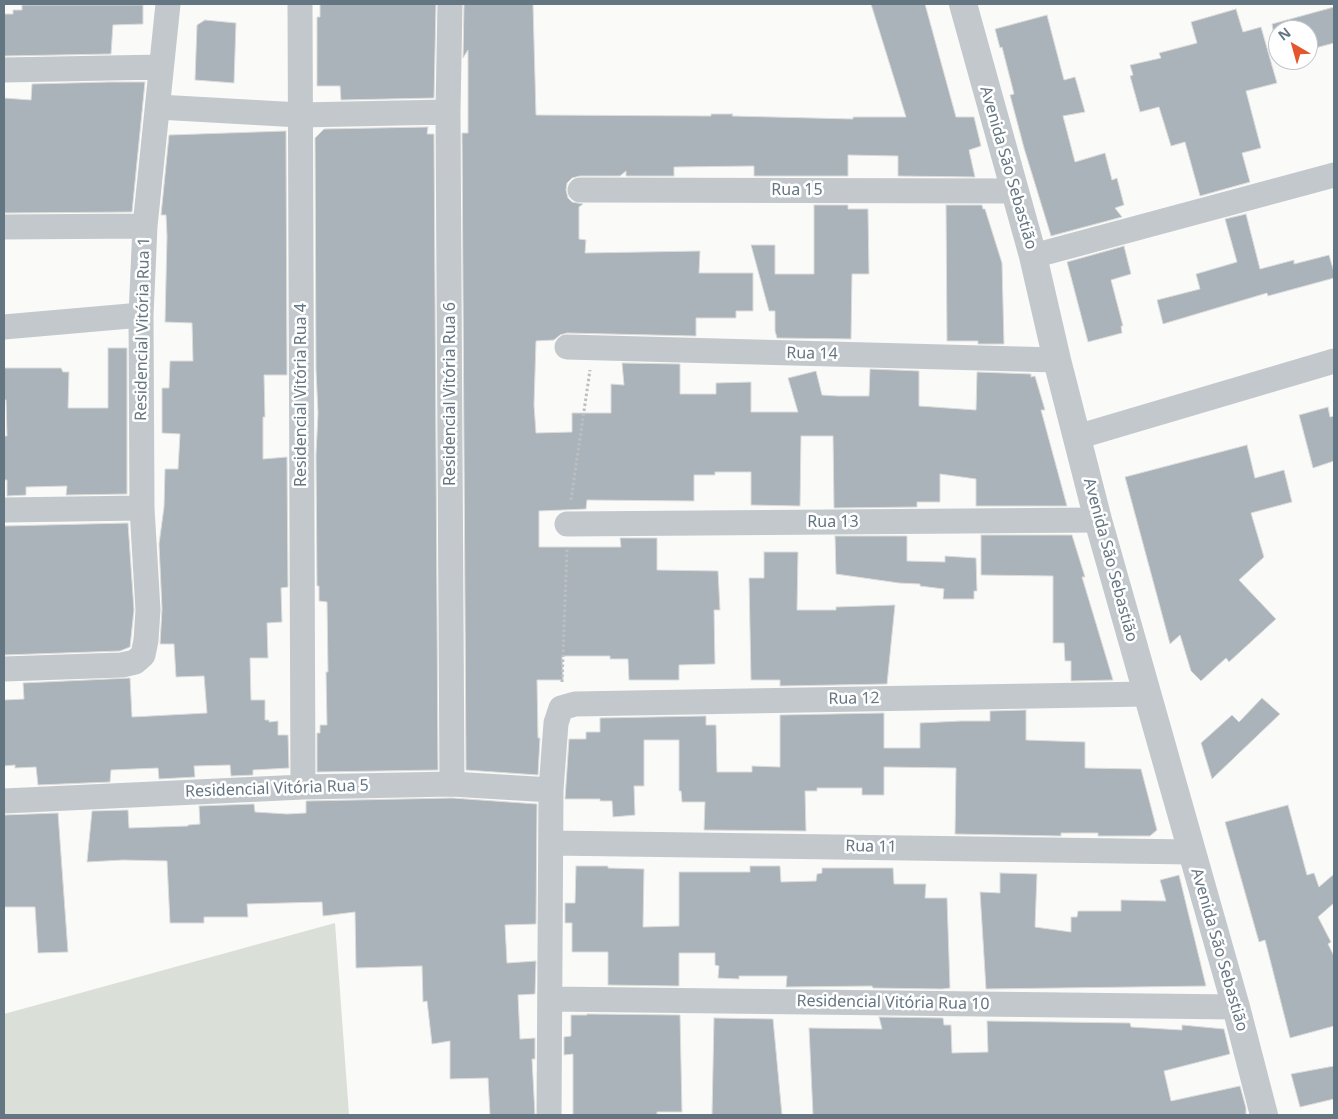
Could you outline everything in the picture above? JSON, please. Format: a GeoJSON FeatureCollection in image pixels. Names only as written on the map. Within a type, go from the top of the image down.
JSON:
{"type":"FeatureCollection","features":[{"type":"Feature","properties":{"kind":"street","name":"Residencial Vitória Rua 1"},"geometry":{"type":"LineString","coordinates":[[4,669],[122,665],[135,662],[143,655],[148,610],[142,508],[141,314],[145,226],[168,4]]}},
{"type":"Feature","properties":{"kind":"street","name":"Residencial Vitória Rua 4"},"geometry":{"type":"LineString","coordinates":[[300,4],[303,787]]}},
{"type":"Feature","properties":{"kind":"street","name":"Residencial Vitória Rua 6"},"geometry":{"type":"LineString","coordinates":[[450,4],[448,112],[452,784]]}},
{"type":"Feature","properties":{"kind":"street","name":"Avenida São Sebastião"},"geometry":{"type":"LineString","coordinates":[[963,4],[1033,256],[1057,360],[1098,520],[1236,1007],[1264,1115]]}},
{"type":"Feature","properties":{"kind":"street"},"geometry":{"type":"LineString","coordinates":[[4,70],[161,67]]}},
{"type":"Feature","properties":{"kind":"street"},"geometry":{"type":"LineString","coordinates":[[158,107],[300,115],[448,112]]}},
{"type":"Feature","properties":{"kind":"street"},"geometry":{"type":"LineString","coordinates":[[1033,256],[1334,175]]}},
{"type":"Feature","properties":{"kind":"street","name":"Rua 15"},"geometry":{"type":"LineString","coordinates":[[580,190],[1014,191]]}},
{"type":"Feature","properties":{"kind":"street"},"geometry":{"type":"LineString","coordinates":[[4,227],[145,226]]}},
{"type":"Feature","properties":{"kind":"street"},"geometry":{"type":"LineString","coordinates":[[4,327],[141,314]]}},
{"type":"Feature","properties":{"kind":"street","name":"Rua 14"},"geometry":{"type":"LineString","coordinates":[[567,347],[1057,360]]}},
{"type":"Feature","properties":{"kind":"street"},"geometry":{"type":"LineString","coordinates":[[1077,437],[1334,361]]}},
{"type":"Feature","properties":{"kind":"street"},"geometry":{"type":"LineString","coordinates":[[4,510],[142,508]]}},
{"type":"Feature","properties":{"kind":"street","name":"Rua 13"},"geometry":{"type":"LineString","coordinates":[[568,524],[1098,520]]}},
{"type":"Feature","properties":{"kind":"street","name":"Rua 12"},"geometry":{"type":"LineString","coordinates":[[551,790],[556,723],[561,708],[575,704],[1147,694]]}},
{"type":"Feature","properties":{"kind":"street","name":"Residencial Vitória Rua 5"},"geometry":{"type":"LineString","coordinates":[[4,800],[303,787],[452,784],[551,790]]}},
{"type":"Feature","properties":{"kind":"street"},"geometry":{"type":"LineString","coordinates":[[548,1115],[551,790]]}},
{"type":"Feature","properties":{"kind":"street","name":"Rua 11"},"geometry":{"type":"LineString","coordinates":[[551,843],[1191,852]]}},
{"type":"Feature","properties":{"kind":"street","name":"Residencial Vitória Rua 10"},"geometry":{"type":"LineString","coordinates":[[550,999],[1236,1007]]}},
{"type":"Feature","properties":{"kind":"shaded area"},"geometry":{"type":"Polygon","coordinates":[[[335,923],[349,1115],[4,1115],[4,1014],[335,923]]]}},
{"type":"Feature","properties":{"kind":"building"},"geometry":{"type":"Polygon","coordinates":[[[320,4],[436,4],[434,98],[341,100],[340,86],[317,86],[317,17],[320,17],[320,4]]]}},
{"type":"Feature","properties":{"kind":"building"},"geometry":{"type":"Polygon","coordinates":[[[464,4],[533,4],[536,115],[711,116],[711,114],[733,114],[732,116],[853,119],[853,117],[906,117],[871,4],[925,4],[956,117],[974,117],[981,146],[969,150],[975,177],[898,176],[898,156],[848,155],[848,176],[754,176],[754,166],[674,167],[674,176],[626,176],[626,171],[620,176],[580,176],[572,178],[567,183],[566,190],[568,198],[572,202],[583,204],[579,207],[579,239],[586,240],[585,253],[700,251],[699,273],[753,273],[753,311],[736,311],[736,318],[696,318],[696,336],[567,333],[560,335],[554,340],[536,341],[534,405],[536,433],[572,432],[572,413],[611,413],[611,384],[624,385],[622,363],[680,364],[680,394],[716,394],[716,383],[751,382],[751,412],[798,412],[788,378],[816,371],[822,395],[869,396],[870,369],[919,371],[919,406],[976,410],[977,372],[1031,374],[1031,377],[1035,376],[1045,410],[1041,410],[1067,506],[976,506],[976,479],[940,474],[940,502],[917,502],[917,507],[834,508],[833,436],[801,436],[800,506],[751,505],[751,472],[715,472],[715,475],[694,475],[694,501],[587,500],[586,509],[539,511],[539,547],[621,547],[620,538],[657,538],[657,570],[718,571],[720,610],[714,610],[715,664],[679,665],[679,680],[629,680],[628,659],[610,659],[610,656],[562,656],[563,680],[537,680],[538,738],[540,738],[538,775],[466,770],[462,133],[468,133],[468,50],[463,58],[464,4]]]}},
{"type":"Feature","properties":{"kind":"building"},"geometry":{"type":"Polygon","coordinates":[[[22,5],[143,5],[143,24],[113,25],[111,54],[4,56],[4,14],[13,14],[13,10],[22,10],[22,5]]]}},
{"type":"Feature","properties":{"kind":"building"},"geometry":{"type":"Polygon","coordinates":[[[1334,7],[1334,43],[1318,47],[1318,20],[1287,20],[1334,7]]]}},
{"type":"Feature","properties":{"kind":"building"},"geometry":{"type":"Polygon","coordinates":[[[1236,9],[1243,32],[1261,27],[1268,52],[1268,70],[1273,70],[1277,83],[1246,91],[1261,148],[1242,153],[1250,182],[1200,196],[1185,142],[1171,146],[1159,107],[1140,112],[1130,76],[1133,75],[1130,65],[1161,58],[1159,53],[1197,43],[1191,22],[1236,9]]]}},
{"type":"Feature","properties":{"kind":"building"},"geometry":{"type":"Polygon","coordinates":[[[1047,15],[1064,80],[1075,77],[1085,112],[1063,116],[1075,162],[1105,153],[1112,180],[1117,178],[1124,205],[1115,208],[1122,217],[1051,236],[1024,148],[1010,95],[1014,94],[1002,47],[1000,48],[995,29],[1047,15]]]}},
{"type":"Feature","properties":{"kind":"building"},"geometry":{"type":"Polygon","coordinates":[[[205,20],[236,23],[234,83],[195,80],[197,25],[205,20]]]}},
{"type":"Feature","properties":{"kind":"building"},"geometry":{"type":"Polygon","coordinates":[[[145,82],[132,212],[4,213],[4,98],[31,100],[32,84],[145,82]]]}},
{"type":"Feature","properties":{"kind":"building"},"geometry":{"type":"Polygon","coordinates":[[[428,127],[427,134],[434,134],[438,770],[317,772],[317,733],[320,733],[320,725],[327,725],[326,672],[328,672],[327,602],[319,601],[319,586],[317,586],[316,455],[318,413],[316,370],[315,138],[324,129],[428,127]]]}},
{"type":"Feature","properties":{"kind":"building"},"geometry":{"type":"Polygon","coordinates":[[[286,131],[287,375],[264,375],[263,459],[287,457],[288,587],[281,588],[282,622],[267,623],[268,658],[250,658],[251,700],[265,700],[265,720],[269,720],[269,722],[278,721],[278,735],[288,735],[289,768],[253,770],[253,775],[231,776],[230,765],[194,766],[195,777],[159,779],[158,768],[111,770],[110,782],[38,785],[36,767],[15,768],[15,765],[4,766],[4,700],[24,699],[23,683],[130,678],[132,717],[207,713],[204,676],[176,677],[174,644],[160,644],[162,609],[159,544],[164,507],[165,469],[178,469],[180,434],[162,433],[162,388],[169,388],[170,361],[193,361],[192,323],[165,322],[167,236],[166,215],[161,215],[169,135],[286,131]]]}},
{"type":"Feature","properties":{"kind":"building"},"geometry":{"type":"Polygon","coordinates":[[[814,205],[848,205],[848,209],[868,209],[869,274],[852,274],[851,339],[777,338],[775,311],[769,311],[751,245],[775,245],[775,274],[814,274],[814,205]]]}},
{"type":"Feature","properties":{"kind":"building"},"geometry":{"type":"Polygon","coordinates":[[[946,205],[982,205],[983,209],[985,209],[1002,263],[1004,344],[978,344],[978,341],[947,341],[946,205]]]}},
{"type":"Feature","properties":{"kind":"building"},"geometry":{"type":"Polygon","coordinates":[[[1246,214],[1260,269],[1294,260],[1294,264],[1329,255],[1334,278],[1268,296],[1267,293],[1163,324],[1157,300],[1200,289],[1196,274],[1237,262],[1225,219],[1246,214]]]}},
{"type":"Feature","properties":{"kind":"building"},"geometry":{"type":"Polygon","coordinates":[[[1124,246],[1131,274],[1111,280],[1123,326],[1121,326],[1122,333],[1088,342],[1067,262],[1124,246]]]}},
{"type":"Feature","properties":{"kind":"building"},"geometry":{"type":"Polygon","coordinates":[[[108,348],[127,348],[127,494],[66,495],[67,486],[26,487],[26,495],[7,496],[7,480],[4,480],[4,436],[7,436],[4,368],[61,368],[63,372],[69,372],[68,408],[108,408],[108,348]]]}},
{"type":"Feature","properties":{"kind":"building"},"geometry":{"type":"Polygon","coordinates":[[[1328,407],[1330,417],[1334,416],[1334,461],[1313,468],[1299,415],[1328,407]]]}},
{"type":"Feature","properties":{"kind":"building"},"geometry":{"type":"Polygon","coordinates":[[[1247,445],[1255,478],[1284,470],[1292,502],[1251,513],[1264,557],[1239,580],[1276,619],[1229,662],[1226,658],[1201,681],[1191,671],[1180,635],[1170,644],[1125,477],[1247,445]]]}},
{"type":"Feature","properties":{"kind":"building"},"geometry":{"type":"Polygon","coordinates":[[[128,523],[134,610],[130,647],[120,651],[4,655],[4,526],[128,523]]]}},
{"type":"Feature","properties":{"kind":"building"},"geometry":{"type":"Polygon","coordinates":[[[981,535],[1072,535],[1085,577],[1082,577],[1113,680],[1071,681],[1071,661],[1065,661],[1064,643],[1053,643],[1053,576],[981,575],[981,535]]]}},
{"type":"Feature","properties":{"kind":"building"},"geometry":{"type":"Polygon","coordinates":[[[835,536],[907,536],[907,561],[945,562],[945,556],[976,558],[977,591],[974,591],[974,599],[943,599],[944,589],[920,586],[920,584],[836,574],[835,536]]]}},
{"type":"Feature","properties":{"kind":"building"},"geometry":{"type":"Polygon","coordinates":[[[764,552],[798,552],[797,610],[836,610],[836,607],[895,605],[887,684],[780,686],[780,680],[751,680],[749,578],[764,578],[764,552]]]}},
{"type":"Feature","properties":{"kind":"building"},"geometry":{"type":"Polygon","coordinates":[[[1262,698],[1280,714],[1212,779],[1201,743],[1232,715],[1239,722],[1262,698]]]}},
{"type":"Feature","properties":{"kind":"building"},"geometry":{"type":"Polygon","coordinates":[[[1026,710],[1026,740],[1085,742],[1085,768],[1141,769],[1157,830],[1150,836],[1098,836],[1098,833],[1061,833],[1061,836],[955,834],[956,768],[884,767],[884,795],[862,795],[862,788],[817,788],[817,791],[805,791],[806,831],[704,830],[705,802],[682,802],[681,791],[679,791],[679,740],[644,740],[644,786],[634,786],[635,815],[613,817],[612,801],[565,799],[569,739],[586,739],[586,732],[600,732],[600,718],[706,716],[706,725],[716,725],[717,772],[752,772],[752,766],[780,767],[780,715],[884,713],[884,748],[920,748],[920,723],[990,721],[990,711],[1026,710]]]}},
{"type":"Feature","properties":{"kind":"building"},"geometry":{"type":"Polygon","coordinates":[[[452,798],[537,804],[536,924],[505,925],[507,963],[536,961],[535,994],[518,995],[520,1039],[535,1038],[535,1059],[532,1059],[535,1115],[490,1115],[488,1078],[450,1079],[450,1041],[432,1044],[427,1001],[423,1002],[422,966],[356,968],[355,912],[323,916],[322,902],[247,904],[248,917],[204,917],[204,923],[170,923],[167,861],[123,860],[87,862],[92,811],[128,810],[129,828],[188,826],[200,824],[199,806],[254,804],[255,812],[287,814],[306,813],[306,801],[452,798]]]}},
{"type":"Feature","properties":{"kind":"building"},"geometry":{"type":"Polygon","coordinates":[[[1288,805],[1307,875],[1314,873],[1319,887],[1334,874],[1334,903],[1318,917],[1331,942],[1328,944],[1334,956],[1334,1026],[1290,1038],[1265,940],[1259,942],[1225,822],[1288,805]]]}},
{"type":"Feature","properties":{"kind":"building"},"geometry":{"type":"Polygon","coordinates":[[[58,813],[68,952],[38,953],[35,907],[4,907],[4,815],[58,813]]]}},
{"type":"Feature","properties":{"kind":"building"},"geometry":{"type":"Polygon","coordinates":[[[576,866],[644,869],[643,927],[679,926],[679,872],[750,872],[750,866],[780,866],[781,882],[816,881],[817,874],[822,873],[822,868],[893,868],[894,884],[926,884],[925,898],[947,898],[950,988],[873,988],[872,986],[786,987],[787,976],[739,976],[739,979],[718,978],[719,966],[715,965],[715,953],[679,953],[679,986],[608,985],[608,952],[572,952],[572,923],[565,923],[565,903],[575,903],[576,866]]]}},
{"type":"Feature","properties":{"kind":"building"},"geometry":{"type":"Polygon","coordinates":[[[1000,873],[1037,874],[1035,927],[1071,932],[1071,917],[1077,917],[1078,911],[1121,911],[1121,900],[1166,901],[1160,880],[1179,875],[1206,986],[986,989],[980,892],[1000,893],[1000,873]]]}},
{"type":"Feature","properties":{"kind":"building"},"geometry":{"type":"Polygon","coordinates":[[[571,1015],[680,1015],[682,1112],[657,1112],[657,1115],[573,1115],[573,1054],[564,1055],[564,1037],[571,1036],[571,1015]]]}},
{"type":"Feature","properties":{"kind":"building"},"geometry":{"type":"Polygon","coordinates":[[[879,1017],[943,1018],[944,1025],[951,1025],[952,1053],[988,1052],[987,1021],[1130,1023],[1131,1027],[1182,1030],[1182,1025],[1224,1029],[1230,1054],[1164,1071],[1171,1101],[1240,1086],[1246,1115],[813,1115],[809,1028],[882,1029],[879,1017]]]}},
{"type":"Feature","properties":{"kind":"building"},"geometry":{"type":"Polygon","coordinates":[[[714,1018],[773,1019],[782,1115],[712,1115],[714,1018]]]}},
{"type":"Feature","properties":{"kind":"building"},"geometry":{"type":"Polygon","coordinates":[[[1334,1066],[1334,1099],[1300,1107],[1291,1074],[1334,1066]]]}}]}
